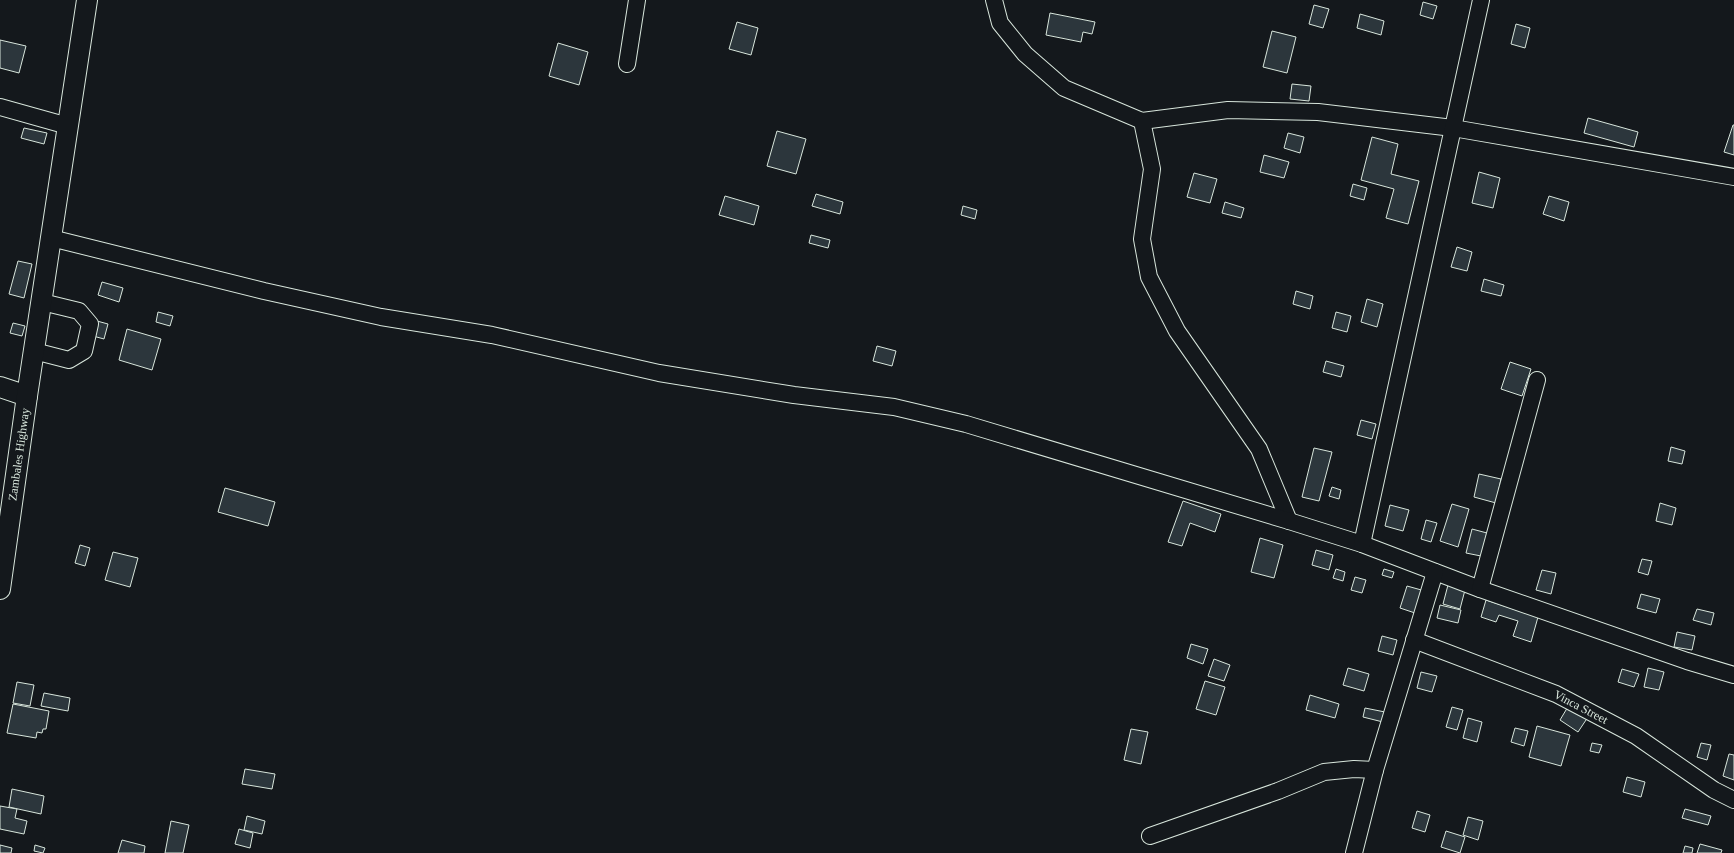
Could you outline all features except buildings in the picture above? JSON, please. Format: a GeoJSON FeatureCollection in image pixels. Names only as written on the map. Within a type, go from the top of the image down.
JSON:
{"type":"FeatureCollection","features":[{"type":"Feature","properties":{"kind":"main road"},"geometry":{"type":"LineString","coordinates":[[27,396],[87,0]]}},
{"type":"Feature","properties":{"kind":"main road","name":"Zambales Highway"},"geometry":{"type":"LineString","coordinates":[[0,387],[27,396],[0,589]]}},
{"type":"Feature","properties":{"kind":"street"},"geometry":{"type":"LineString","coordinates":[[627,64],[637,0]]}},
{"type":"Feature","properties":{"kind":"street"},"geometry":{"type":"LineString","coordinates":[[994,0],[1000,23],[1025,54],[1064,88],[1142,121],[1236,110],[1318,112],[1453,128],[1734,176]]}},
{"type":"Feature","properties":{"kind":"street"},"geometry":{"type":"LineString","coordinates":[[1362,544],[1481,0]]}},
{"type":"Feature","properties":{"kind":"street"},"geometry":{"type":"LineString","coordinates":[[0,107],[68,126]]}},
{"type":"Feature","properties":{"kind":"street"},"geometry":{"type":"LineString","coordinates":[[1142,121],[1152,169],[1142,239],[1149,277],[1177,331],[1259,449],[1289,521]]}},
{"type":"Feature","properties":{"kind":"street"},"geometry":{"type":"LineString","coordinates":[[51,238],[264,291],[373,315],[492,335],[659,372],[794,395],[894,407],[966,424],[1362,544],[1480,589],[1687,661],[1734,675]]}},
{"type":"Feature","properties":{"kind":"street"},"geometry":{"type":"LineString","coordinates":[[34,351],[69,360],[84,351],[90,324],[79,311],[42,302]]}},
{"type":"Feature","properties":{"kind":"street"},"geometry":{"type":"LineString","coordinates":[[1480,589],[1536,380]]}},
{"type":"Feature","properties":{"kind":"street"},"geometry":{"type":"LineString","coordinates":[[1354,853],[1375,770],[1435,572]]}},
{"type":"Feature","properties":{"kind":"street","name":"Vinca Street"},"geometry":{"type":"LineString","coordinates":[[1414,640],[1556,694],[1636,736],[1714,790],[1734,800]]}},
{"type":"Feature","properties":{"kind":"street"},"geometry":{"type":"LineString","coordinates":[[1150,836],[1278,791],[1324,772],[1354,769],[1375,770]]}}]}
